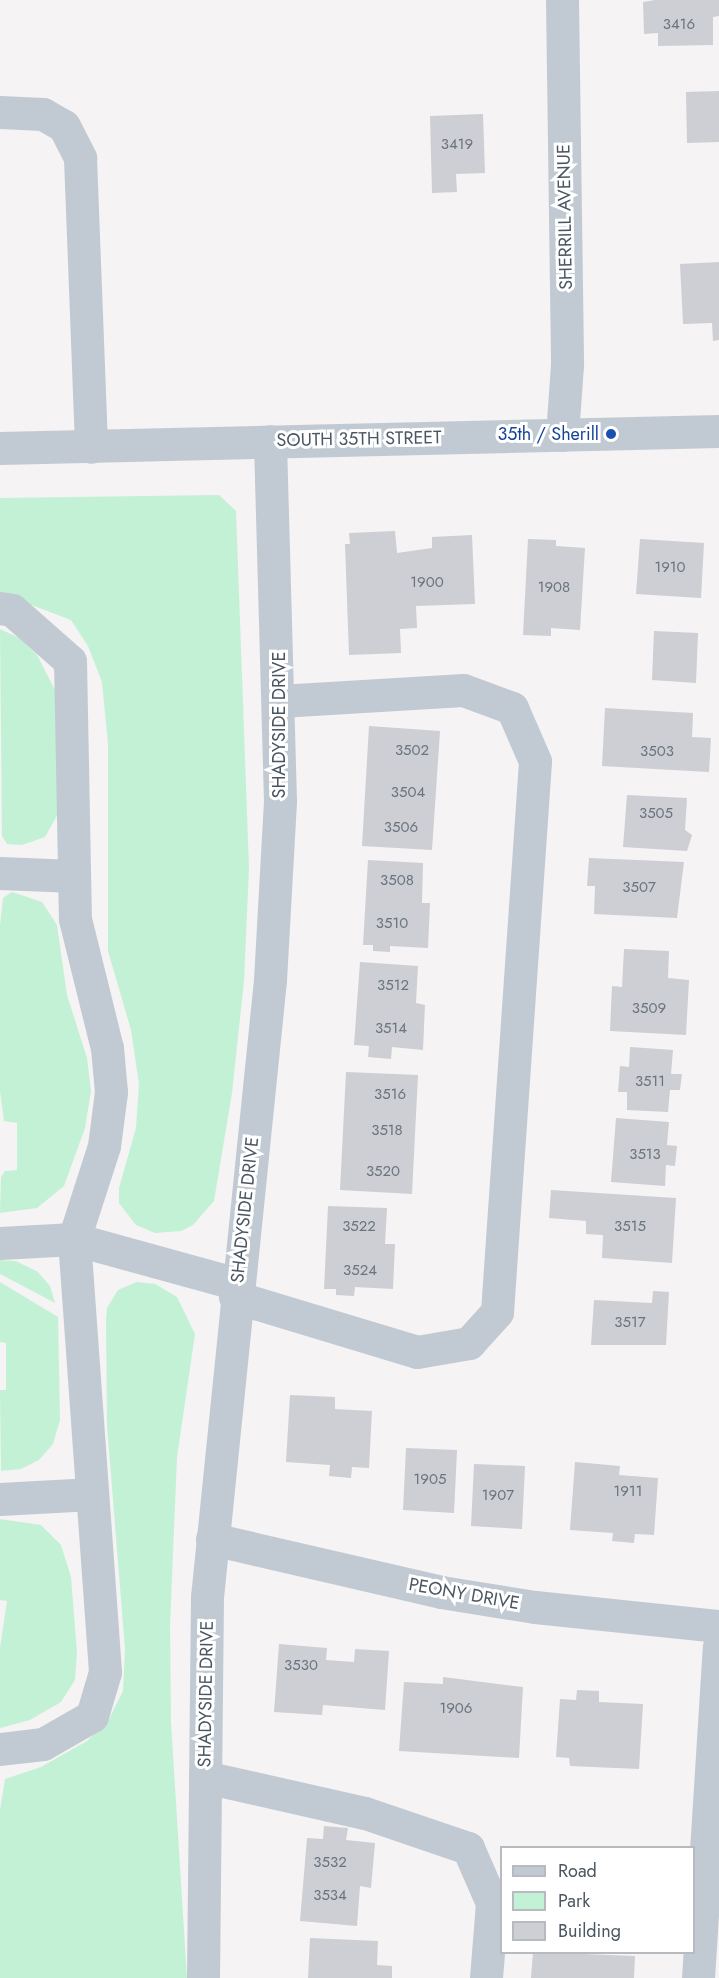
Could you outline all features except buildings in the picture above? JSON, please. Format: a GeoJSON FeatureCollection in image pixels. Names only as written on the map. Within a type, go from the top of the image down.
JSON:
{"type":"FeatureCollection","features":[{"type":"Feature","properties":{"kind":"street","name":"SHERRILL AVENUE"},"geometry":{"type":"LineString","coordinates":[[562,0],[567,365],[562,435]]}},
{"type":"Feature","properties":{"kind":"street"},"geometry":{"type":"LineString","coordinates":[[0,112],[43,114],[64,126],[80,158],[91,447]]}},
{"type":"Feature","properties":{"kind":"street","name":"SOUTH 35TH STREET"},"geometry":{"type":"LineString","coordinates":[[0,448],[719,431]]}},
{"type":"Feature","properties":{"kind":"street","name":"SHADYSIDE DRIVE"},"geometry":{"type":"LineString","coordinates":[[204,1978],[207,1598],[236,1291],[270,980],[280,801],[270,441]]}},
{"type":"Feature","properties":{"kind":"street"},"geometry":{"type":"LineString","coordinates":[[0,608],[12,610],[70,661],[75,919],[107,1048],[111,1092],[104,1146],[74,1239],[105,1672],[92,1716],[43,1744],[0,1749]]}},
{"type":"Feature","properties":{"kind":"street"},"geometry":{"type":"LineString","coordinates":[[0,1243],[74,1239],[417,1352],[469,1343],[497,1312],[535,761],[512,708],[463,690],[279,701]]}},
{"type":"Feature","properties":{"kind":"street"},"geometry":{"type":"LineString","coordinates":[[0,873],[74,876]]}},
{"type":"Feature","properties":{"kind":"street"},"geometry":{"type":"LineString","coordinates":[[0,1499],[92,1494]]}},
{"type":"Feature","properties":{"kind":"street","name":"PEONY DRIVE"},"geometry":{"type":"LineString","coordinates":[[212,1539],[441,1592],[535,1607],[719,1626]]}},
{"type":"Feature","properties":{"kind":"street"},"geometry":{"type":"LineString","coordinates":[[698,1978],[719,1647]]}},
{"type":"Feature","properties":{"kind":"street"},"geometry":{"type":"LineString","coordinates":[[205,1777],[365,1813],[468,1848],[492,1903],[486,1978]]}},
{"type":"Feature","properties":{"kind":"green space"},"geometry":{"type":"Polygon","coordinates":[[[219,495],[236,511],[249,868],[244,981],[232,1093],[214,1201],[193,1225],[181,1231],[155,1233],[136,1225],[119,1203],[119,1188],[136,1128],[139,1084],[131,1030],[108,951],[108,744],[102,682],[88,646],[71,620],[0,593],[0,498],[219,495]]]}},
{"type":"Feature","properties":{"kind":"green space"},"geometry":{"type":"Polygon","coordinates":[[[0,629],[19,638],[37,655],[55,690],[59,812],[45,837],[22,845],[7,844],[2,836],[0,629]]]}},
{"type":"Feature","properties":{"kind":"green space"},"geometry":{"type":"Polygon","coordinates":[[[12,892],[42,902],[57,925],[67,995],[87,1058],[91,1091],[85,1128],[64,1186],[37,1208],[0,1213],[1,1177],[5,1171],[17,1170],[17,1123],[4,1121],[0,1091],[0,925],[3,898],[12,892]]]}},
{"type":"Feature","properties":{"kind":"green space"},"geometry":{"type":"Polygon","coordinates":[[[0,1260],[16,1261],[38,1272],[50,1286],[55,1303],[0,1274],[0,1260]]]}},
{"type":"Feature","properties":{"kind":"green space"},"geometry":{"type":"Polygon","coordinates":[[[0,1282],[58,1317],[60,1420],[53,1444],[39,1460],[21,1469],[1,1471],[0,1390],[6,1390],[6,1343],[0,1342],[0,1282]]]}},
{"type":"Feature","properties":{"kind":"green space"},"geometry":{"type":"Polygon","coordinates":[[[137,1282],[155,1284],[177,1297],[195,1334],[177,1457],[170,1626],[171,1722],[187,1978],[0,1978],[0,1810],[5,1779],[41,1767],[87,1741],[108,1721],[123,1691],[125,1649],[107,1425],[106,1319],[107,1308],[118,1290],[137,1282]]]}},
{"type":"Feature","properties":{"kind":"green space"},"geometry":{"type":"Polygon","coordinates":[[[0,1519],[41,1525],[61,1545],[71,1577],[77,1653],[75,1680],[61,1702],[30,1720],[0,1728],[0,1648],[7,1601],[0,1600],[0,1519]]]}},
{"type":"Feature","properties":{"kind":"place","name":"35th / Sherill"},"geometry":{"type":"Point","coordinates":[611,434]}}]}
